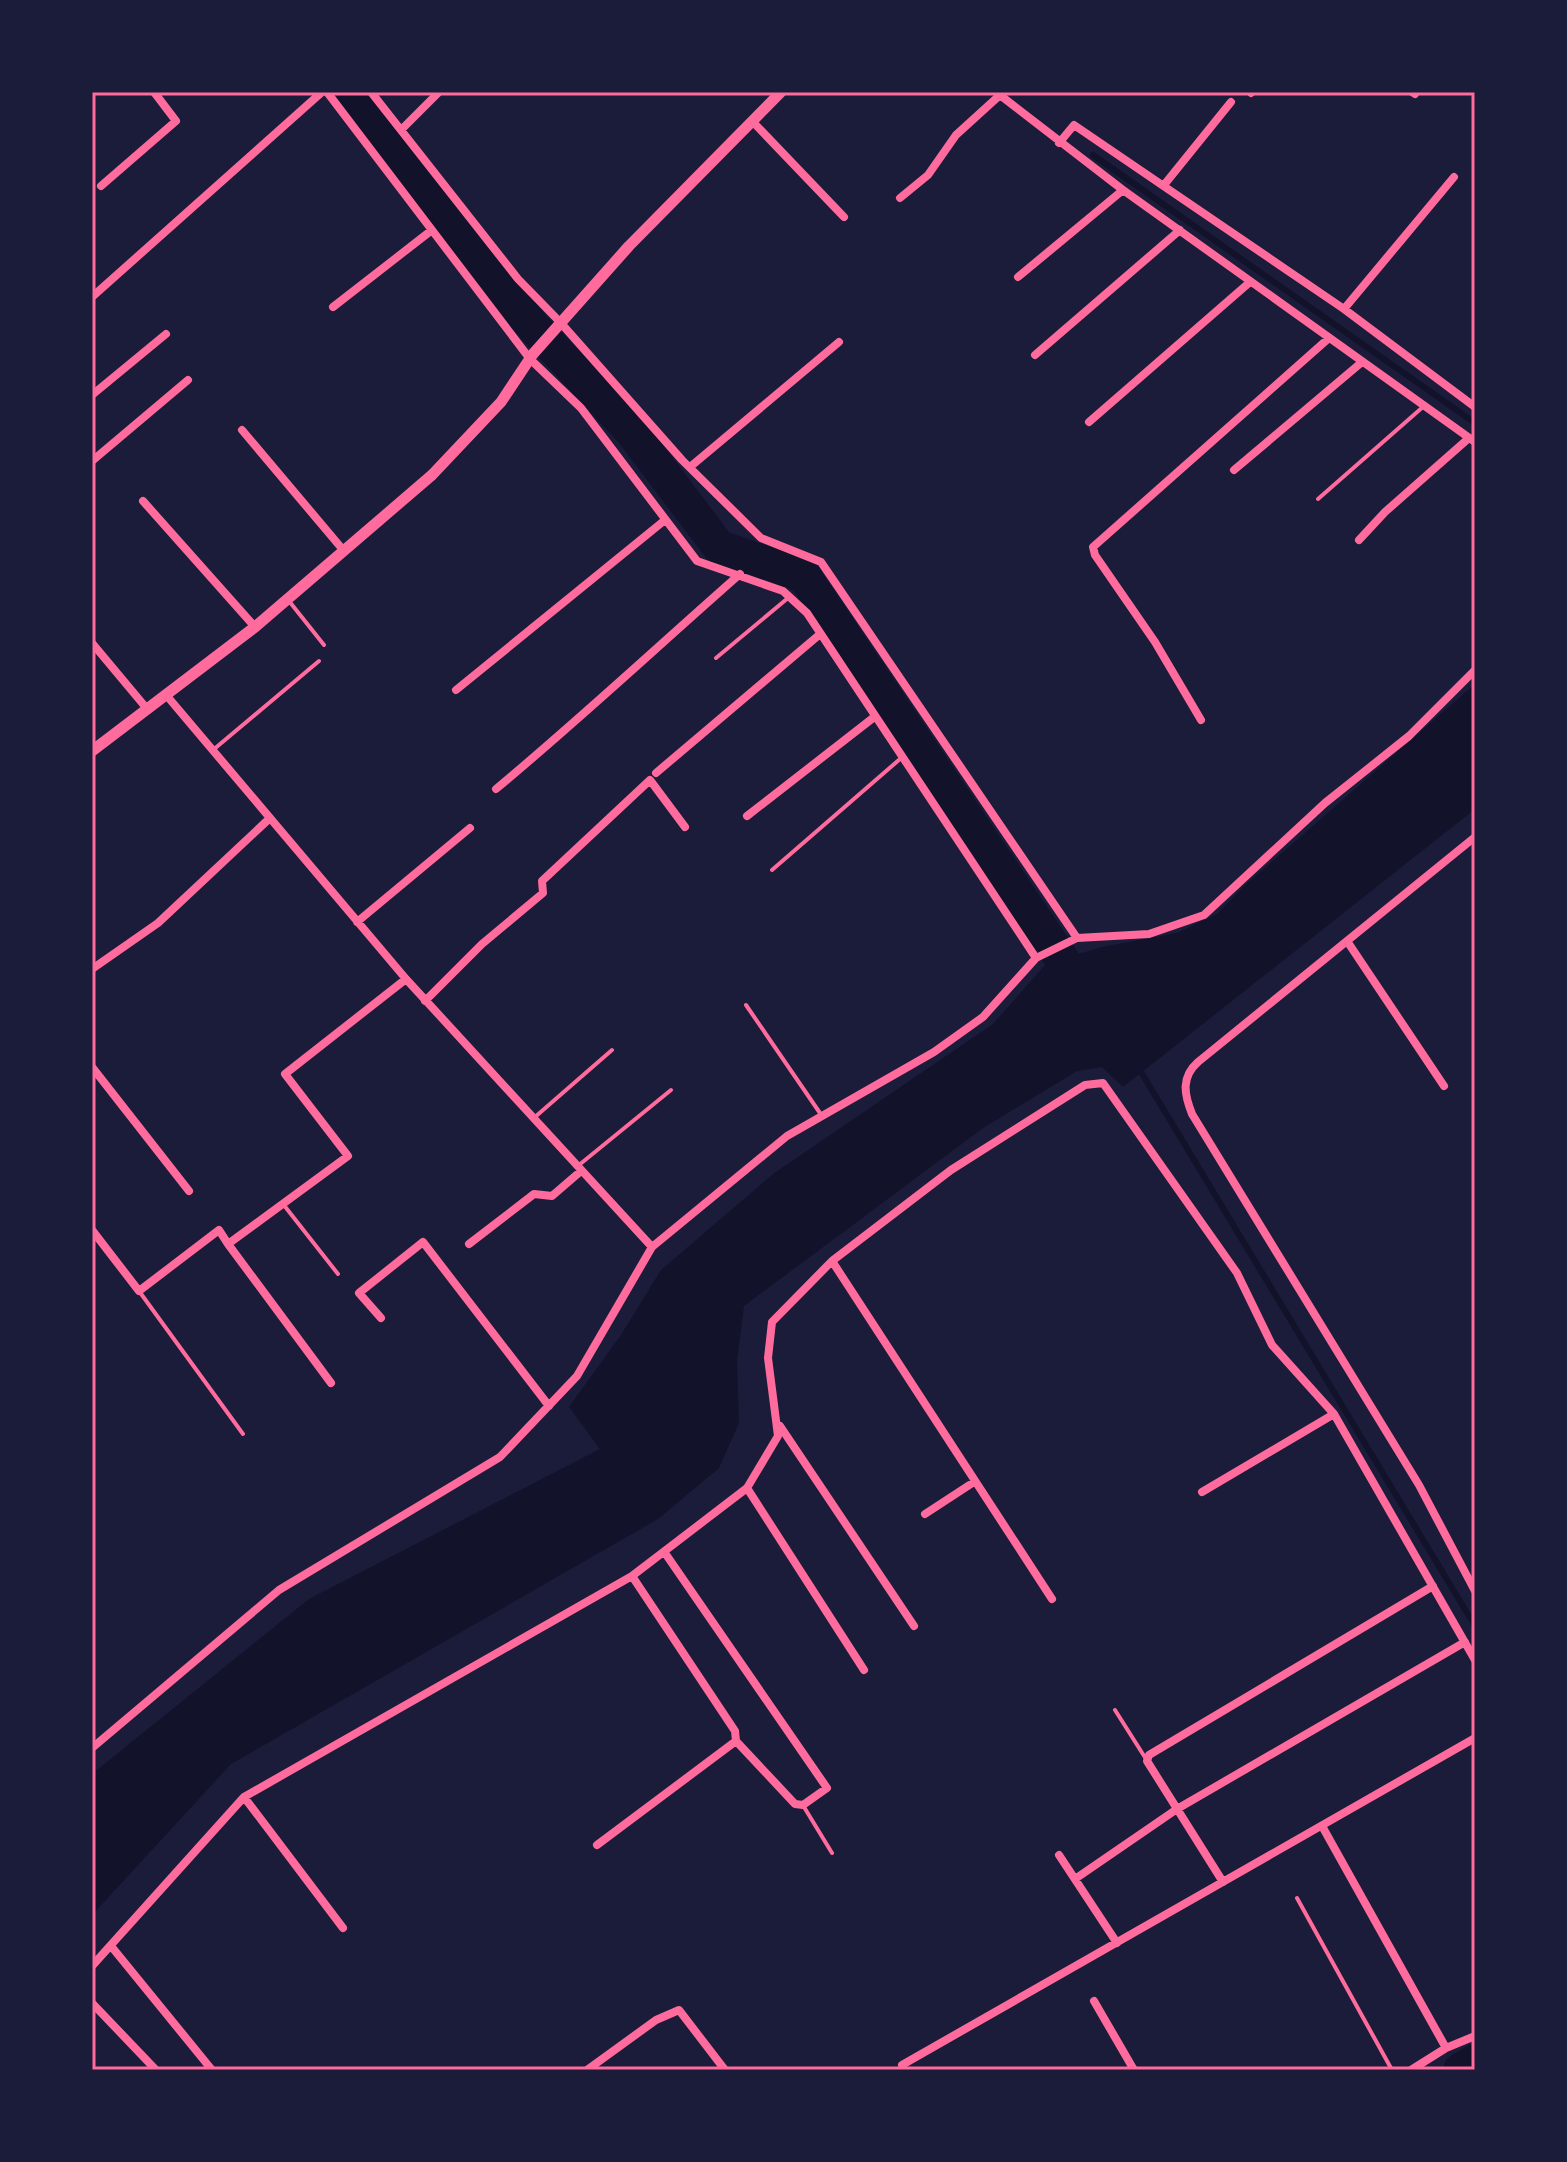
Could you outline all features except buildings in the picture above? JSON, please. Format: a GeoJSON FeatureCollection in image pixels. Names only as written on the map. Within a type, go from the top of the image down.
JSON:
{"type":"FeatureCollection","features":[{"type":"Feature","properties":{"kind":"street"},"geometry":{"type":"LineString","coordinates":[[101,186],[176,121],[154,92]]}},
{"type":"Feature","properties":{"kind":"street"},"geometry":{"type":"LineString","coordinates":[[92,297],[324,92],[532,356],[581,408],[697,561],[740,574],[789,596],[807,613],[900,759],[1036,958]]}},
{"type":"Feature","properties":{"kind":"street"},"geometry":{"type":"LineString","coordinates":[[371,92],[518,279],[690,467],[761,538],[821,562],[1077,938]]}},
{"type":"Feature","properties":{"kind":"street"},"geometry":{"type":"LineString","coordinates":[[401,130],[439,92]]}},
{"type":"Feature","properties":{"kind":"street"},"geometry":{"type":"LineString","coordinates":[[92,751],[255,627],[432,475],[501,402],[532,356],[629,246],[781,92]]}},
{"type":"Feature","properties":{"kind":"street"},"geometry":{"type":"LineString","coordinates":[[900,198],[928,175],[956,135],[998,94],[1123,190],[1472,440],[1385,512],[1359,540]]}},
{"type":"Feature","properties":{"kind":"street"},"geometry":{"type":"LineString","coordinates":[[1164,185],[1231,102]]}},
{"type":"Feature","properties":{"kind":"street"},"geometry":{"type":"LineString","coordinates":[[753,122],[844,217]]}},
{"type":"Feature","properties":{"kind":"street"},"geometry":{"type":"LineString","coordinates":[[1059,143],[1074,125],[1344,309],[1475,407]]}},
{"type":"Feature","properties":{"kind":"street"},"geometry":{"type":"LineString","coordinates":[[1344,309],[1454,177]]}},
{"type":"Feature","properties":{"kind":"street"},"geometry":{"type":"LineString","coordinates":[[1018,277],[1123,190]]}},
{"type":"Feature","properties":{"kind":"street"},"geometry":{"type":"LineString","coordinates":[[333,307],[432,230]]}},
{"type":"Feature","properties":{"kind":"street"},"geometry":{"type":"LineString","coordinates":[[1035,355],[1180,230]]}},
{"type":"Feature","properties":{"kind":"street"},"geometry":{"type":"LineString","coordinates":[[1089,422],[1250,282]]}},
{"type":"Feature","properties":{"kind":"street"},"geometry":{"type":"LineString","coordinates":[[92,395],[166,334]]}},
{"type":"Feature","properties":{"kind":"street"},"geometry":{"type":"LineString","coordinates":[[1201,720],[1155,642],[1095,555],[1093,547],[1329,338]]}},
{"type":"Feature","properties":{"kind":"street"},"geometry":{"type":"LineString","coordinates":[[690,467],[839,342]]}},
{"type":"Feature","properties":{"kind":"street"},"geometry":{"type":"LineString","coordinates":[[1234,470],[1362,362]]}},
{"type":"Feature","properties":{"kind":"street"},"geometry":{"type":"LineString","coordinates":[[92,461],[188,380]]}},
{"type":"Feature","properties":{"kind":"street"},"geometry":{"type":"LineString","coordinates":[[242,430],[344,551]]}},
{"type":"Feature","properties":{"kind":"street"},"geometry":{"type":"LineString","coordinates":[[143,501],[255,627]]}},
{"type":"Feature","properties":{"kind":"street"},"geometry":{"type":"LineString","coordinates":[[456,690],[665,520]]}},
{"type":"Feature","properties":{"kind":"street"},"geometry":{"type":"LineString","coordinates":[[496,789],[584,715],[618,680],[740,574]]}},
{"type":"Feature","properties":{"kind":"street"},"geometry":{"type":"LineString","coordinates":[[656,773],[819,635]]}},
{"type":"Feature","properties":{"kind":"street"},"geometry":{"type":"LineString","coordinates":[[92,643],[148,710]]}},
{"type":"Feature","properties":{"kind":"street"},"geometry":{"type":"LineString","coordinates":[[92,1748],[279,1590],[500,1457],[577,1376],[652,1247],[787,1136],[934,1052],[983,1017],[1036,958],[1077,938],[1149,934],[1204,915],[1325,803],[1409,736],[1475,670]]}},
{"type":"Feature","properties":{"kind":"street"},"geometry":{"type":"LineString","coordinates":[[167,696],[425,1001],[578,1171],[652,1247]]}},
{"type":"Feature","properties":{"kind":"street"},"geometry":{"type":"LineString","coordinates":[[747,816],[873,718]]}},
{"type":"Feature","properties":{"kind":"street"},"geometry":{"type":"LineString","coordinates":[[425,1001],[482,944],[543,893],[542,881],[650,780],[685,827]]}},
{"type":"Feature","properties":{"kind":"street"},"geometry":{"type":"LineString","coordinates":[[92,969],[158,923],[270,818]]}},
{"type":"Feature","properties":{"kind":"street"},"geometry":{"type":"LineString","coordinates":[[357,922],[470,828]]}},
{"type":"Feature","properties":{"kind":"street"},"geometry":{"type":"LineString","coordinates":[[1474,1585],[1419,1485],[1186,1099],[1188,1071],[1475,837]]}},
{"type":"Feature","properties":{"kind":"street"},"geometry":{"type":"LineString","coordinates":[[1347,941],[1444,1086]]}},
{"type":"Feature","properties":{"kind":"street"},"geometry":{"type":"LineString","coordinates":[[228,1244],[348,1156],[285,1074],[406,979]]}},
{"type":"Feature","properties":{"kind":"street"},"geometry":{"type":"LineString","coordinates":[[92,1067],[189,1191]]}},
{"type":"Feature","properties":{"kind":"street"},"geometry":{"type":"LineString","coordinates":[[92,1966],[244,1797],[632,1576],[747,1488],[778,1436],[768,1358],[772,1322],[832,1261],[951,1170],[1085,1085],[1103,1083],[1237,1273],[1272,1345],[1334,1414],[1475,1660]]}},
{"type":"Feature","properties":{"kind":"street"},"geometry":{"type":"LineString","coordinates":[[469,1244],[534,1194],[552,1196],[578,1171]]}},
{"type":"Feature","properties":{"kind":"street"},"geometry":{"type":"LineString","coordinates":[[92,1230],[139,1291],[219,1230],[331,1383]]}},
{"type":"Feature","properties":{"kind":"street"},"geometry":{"type":"LineString","coordinates":[[381,1318],[359,1293],[423,1242],[549,1406]]}},
{"type":"Feature","properties":{"kind":"street"},"geometry":{"type":"LineString","coordinates":[[832,1261],[1052,1599]]}},
{"type":"Feature","properties":{"kind":"street"},"geometry":{"type":"LineString","coordinates":[[1202,1492],[1334,1414]]}},
{"type":"Feature","properties":{"kind":"street"},"geometry":{"type":"LineString","coordinates":[[777,1422],[914,1626]]}},
{"type":"Feature","properties":{"kind":"street"},"geometry":{"type":"LineString","coordinates":[[925,1514],[974,1482]]}},
{"type":"Feature","properties":{"kind":"street"},"geometry":{"type":"LineString","coordinates":[[747,1488],[864,1670]]}},
{"type":"Feature","properties":{"kind":"street"},"geometry":{"type":"LineString","coordinates":[[632,1576],[735,1731],[736,1741],[795,1804],[803,1805],[826,1791],[824,1779],[771,1710],[665,1553]]}},
{"type":"Feature","properties":{"kind":"street"},"geometry":{"type":"LineString","coordinates":[[1223,1882],[1147,1761],[1156,1749],[1433,1586]]}},
{"type":"Feature","properties":{"kind":"street"},"geometry":{"type":"LineString","coordinates":[[1075,1879],[1177,1809],[1465,1642]]}},
{"type":"Feature","properties":{"kind":"street"},"geometry":{"type":"LineString","coordinates":[[902,2065],[1475,1738]]}},
{"type":"Feature","properties":{"kind":"street"},"geometry":{"type":"LineString","coordinates":[[597,1845],[736,1741]]}},
{"type":"Feature","properties":{"kind":"street"},"geometry":{"type":"LineString","coordinates":[[244,1797],[343,1928]]}},
{"type":"Feature","properties":{"kind":"street"},"geometry":{"type":"LineString","coordinates":[[1322,1826],[1446,2048]]}},
{"type":"Feature","properties":{"kind":"street"},"geometry":{"type":"LineString","coordinates":[[1059,1855],[1117,1943]]}},
{"type":"Feature","properties":{"kind":"street"},"geometry":{"type":"LineString","coordinates":[[111,1946],[212,2070]]}},
{"type":"Feature","properties":{"kind":"street"},"geometry":{"type":"LineString","coordinates":[[1094,2001],[1134,2070]]}},
{"type":"Feature","properties":{"kind":"street"},"geometry":{"type":"LineString","coordinates":[[92,2003],[156,2070]]}},
{"type":"Feature","properties":{"kind":"street"},"geometry":{"type":"LineString","coordinates":[[587,2070],[656,2020],[679,2010],[725,2070]]}},
{"type":"Feature","properties":{"kind":"street"},"geometry":{"type":"LineString","coordinates":[[1411,2070],[1446,2048],[1475,2036]]}},
{"type":"Feature","properties":{"kind":"lane"},"geometry":{"type":"LineString","coordinates":[[1318,499],[1424,406]]}},
{"type":"Feature","properties":{"kind":"lane"},"geometry":{"type":"LineString","coordinates":[[716,658],[789,596]]}},
{"type":"Feature","properties":{"kind":"lane"},"geometry":{"type":"LineString","coordinates":[[288,599],[324,645]]}},
{"type":"Feature","properties":{"kind":"lane"},"geometry":{"type":"LineString","coordinates":[[213,750],[319,661]]}},
{"type":"Feature","properties":{"kind":"lane"},"geometry":{"type":"LineString","coordinates":[[772,870],[900,759]]}},
{"type":"Feature","properties":{"kind":"lane"},"geometry":{"type":"LineString","coordinates":[[746,1005],[822,1116]]}},
{"type":"Feature","properties":{"kind":"lane"},"geometry":{"type":"LineString","coordinates":[[533,1118],[612,1050]]}},
{"type":"Feature","properties":{"kind":"lane"},"geometry":{"type":"LineString","coordinates":[[578,1171],[671,1090]]}},
{"type":"Feature","properties":{"kind":"lane"},"geometry":{"type":"LineString","coordinates":[[283,1204],[338,1274]]}},
{"type":"Feature","properties":{"kind":"lane"},"geometry":{"type":"LineString","coordinates":[[139,1291],[243,1434]]}},
{"type":"Feature","properties":{"kind":"lane"},"geometry":{"type":"LineString","coordinates":[[1115,1710],[1147,1761]]}},
{"type":"Feature","properties":{"kind":"lane"},"geometry":{"type":"LineString","coordinates":[[803,1805],[832,1853]]}},
{"type":"Feature","properties":{"kind":"lane"},"geometry":{"type":"LineString","coordinates":[[1297,1898],[1392,2070]]}},
{"type":"Feature","properties":{"kind":"shaded area"},"geometry":{"type":"Polygon","coordinates":[[[1475,684],[1475,809],[1123,1087],[1102,1067],[1077,1071],[983,1128],[744,1306],[737,1361],[739,1423],[719,1468],[658,1519],[231,1764],[92,1915],[92,1774],[309,1599],[600,1449],[569,1407],[621,1335],[661,1270],[773,1174],[993,1024],[1046,964],[1102,947],[1177,933],[1217,914],[1243,887],[1475,684]]]}},
{"type":"Feature","properties":{"kind":"waterway"},"geometry":{"type":"LineString","coordinates":[[352,92],[530,323],[632,432],[719,547],[804,576],[1088,998]]}},
{"type":"Feature","properties":{"kind":"waterway"},"geometry":{"type":"LineString","coordinates":[[1093,155],[1475,423]]}},
{"type":"Feature","properties":{"kind":"waterway"},"geometry":{"type":"LineString","coordinates":[[1138,1067],[1475,1626]]}},
{"type":"Feature","properties":{"kind":"waterway"},"geometry":{"type":"LineString","coordinates":[[1460,2070],[1475,2061]]}}]}
